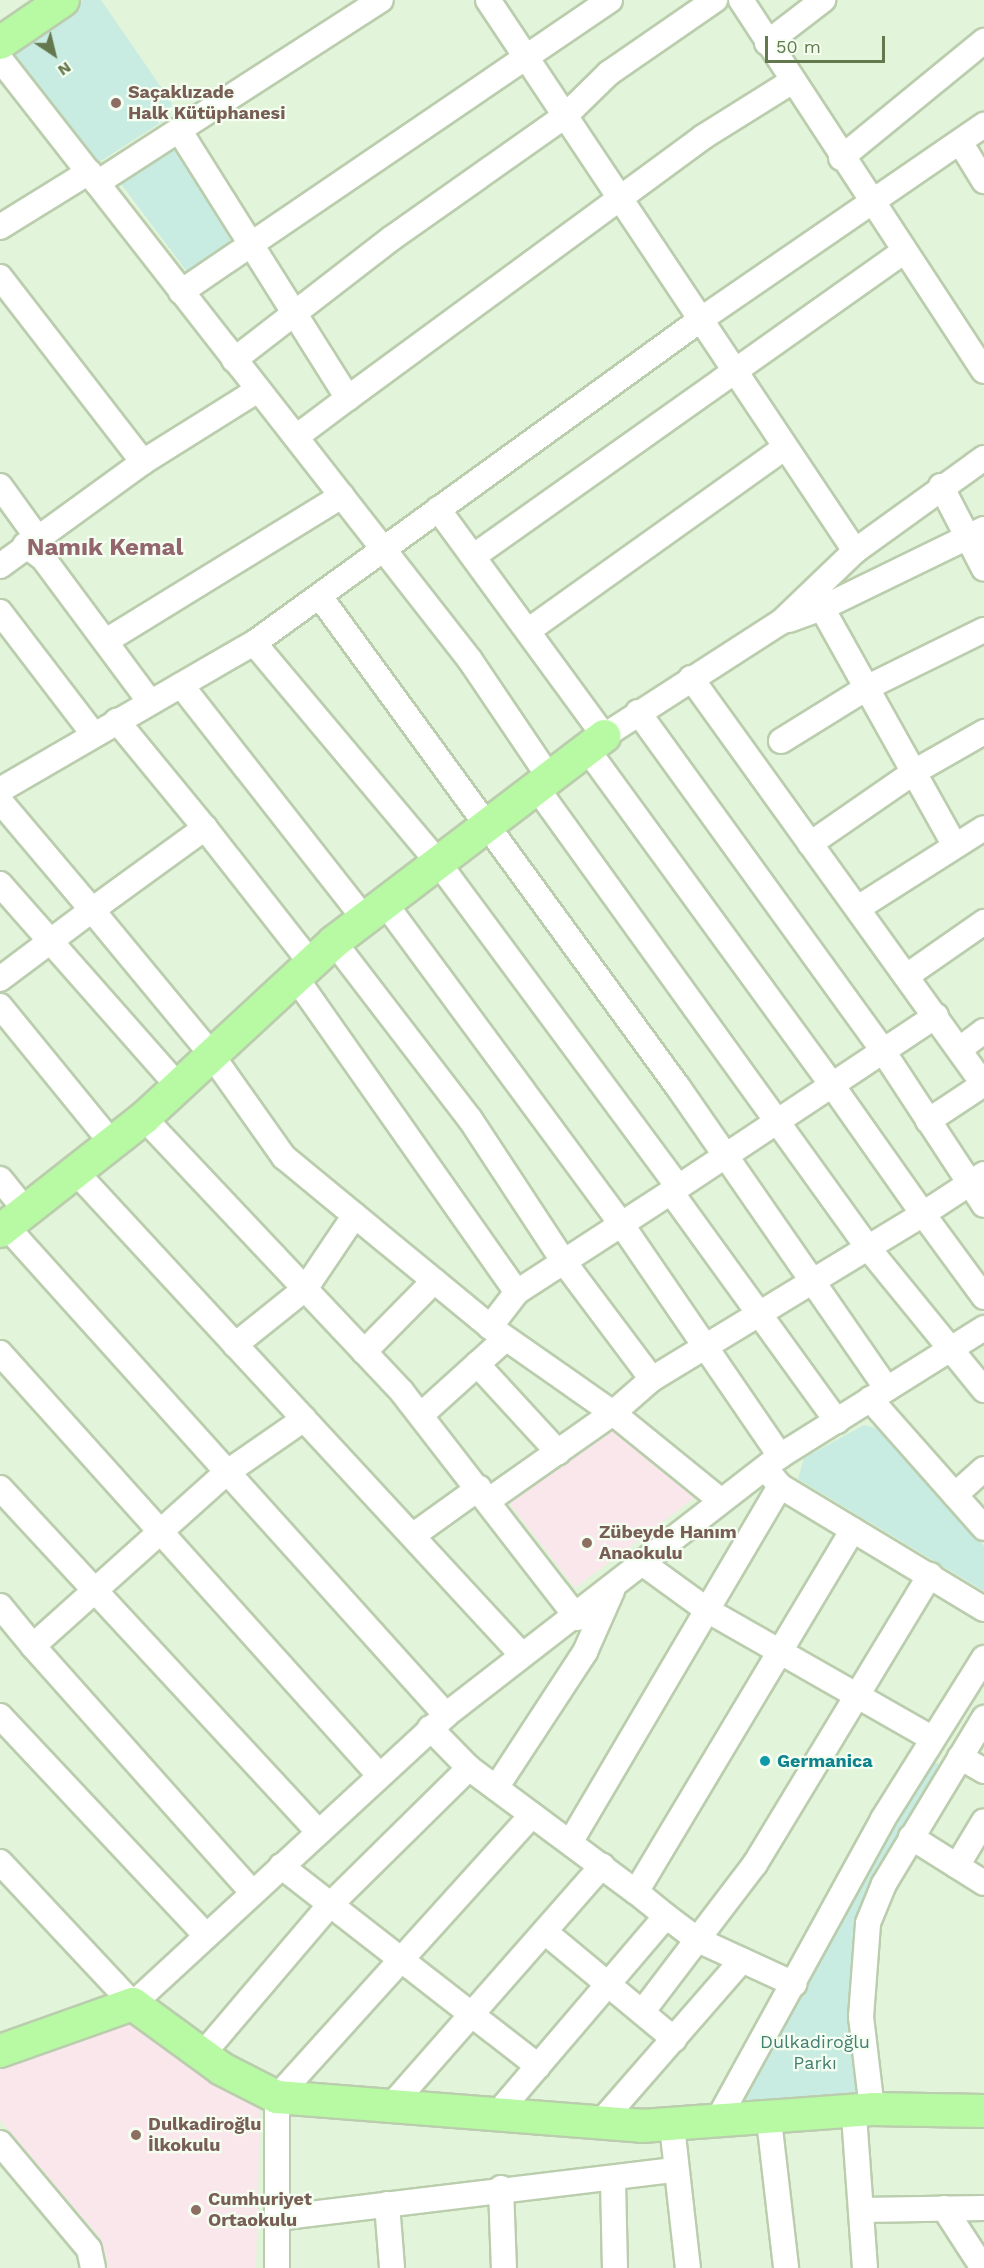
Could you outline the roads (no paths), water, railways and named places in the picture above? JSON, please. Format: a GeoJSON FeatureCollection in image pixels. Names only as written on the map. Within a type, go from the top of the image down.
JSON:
{"type":"FeatureCollection","features":[{"type":"Feature","properties":{"kind":"main road"},"geometry":{"type":"LineString","coordinates":[[0,43],[63,0]]}},
{"type":"Feature","properties":{"kind":"main road"},"geometry":{"type":"LineString","coordinates":[[11,1222],[74,1170],[144,1118],[334,942],[595,742]]}},
{"type":"Feature","properties":{"kind":"main road"},"geometry":{"type":"LineString","coordinates":[[4,2043],[133,2004],[202,2055],[277,2097],[600,2123],[672,2126],[863,2112],[984,2111]]}},
{"type":"Feature","properties":{"kind":"street"},"geometry":{"type":"LineString","coordinates":[[0,227],[179,130],[381,0]]}},
{"type":"Feature","properties":{"kind":"street"},"geometry":{"type":"LineString","coordinates":[[488,0],[524,57],[624,199],[734,372],[855,551]]}},
{"type":"Feature","properties":{"kind":"street"},"geometry":{"type":"LineString","coordinates":[[181,292],[610,0]]}},
{"type":"Feature","properties":{"kind":"street"},"geometry":{"type":"LineString","coordinates":[[234,360],[565,116],[609,73],[715,0]]}},
{"type":"Feature","properties":{"kind":"street"},"geometry":{"type":"LineString","coordinates":[[741,0],[791,82],[903,252],[980,355]]}},
{"type":"Feature","properties":{"kind":"street"},"geometry":{"type":"LineString","coordinates":[[766,43],[823,0]]}},
{"type":"Feature","properties":{"kind":"street"},"geometry":{"type":"LineString","coordinates":[[841,158],[984,40]]}},
{"type":"Feature","properties":{"kind":"street"},"geometry":{"type":"LineString","coordinates":[[0,59],[470,660],[542,782],[869,1249],[947,1351],[984,1390]]}},
{"type":"Feature","properties":{"kind":"street"},"geometry":{"type":"LineString","coordinates":[[296,437],[624,199],[703,137],[791,82]]}},
{"type":"Feature","properties":{"kind":"street"},"geometry":{"type":"LineString","coordinates":[[0,790],[254,643],[321,598],[438,509],[700,320],[984,125]]}},
{"type":"Feature","properties":{"kind":"street"},"geometry":{"type":"LineString","coordinates":[[179,130],[255,242],[294,315],[348,398]]}},
{"type":"Feature","properties":{"kind":"street"},"geometry":{"type":"LineString","coordinates":[[960,141],[984,181]]}},
{"type":"Feature","properties":{"kind":"street"},"geometry":{"type":"LineString","coordinates":[[474,556],[903,252]]}},
{"type":"Feature","properties":{"kind":"street"},"geometry":{"type":"LineString","coordinates":[[0,278],[143,462]]}},
{"type":"Feature","properties":{"kind":"street"},"geometry":{"type":"LineString","coordinates":[[0,566],[31,541],[143,462],[258,390]]}},
{"type":"Feature","properties":{"kind":"street"},"geometry":{"type":"LineString","coordinates":[[529,630],[784,448]]}},
{"type":"Feature","properties":{"kind":"street"},"geometry":{"type":"LineString","coordinates":[[782,622],[855,551],[941,486],[984,458]]}},
{"type":"Feature","properties":{"kind":"street"},"geometry":{"type":"LineString","coordinates":[[0,486],[31,541],[150,702]]}},
{"type":"Feature","properties":{"kind":"street"},"geometry":{"type":"LineString","coordinates":[[941,486],[976,533],[984,568]]}},
{"type":"Feature","properties":{"kind":"street"},"geometry":{"type":"LineString","coordinates":[[106,641],[342,496]]}},
{"type":"Feature","properties":{"kind":"street"},"geometry":{"type":"LineString","coordinates":[[438,509],[529,630],[595,742],[832,1085],[984,1298]]}},
{"type":"Feature","properties":{"kind":"street"},"geometry":{"type":"LineString","coordinates":[[595,742],[638,712],[782,622],[822,608],[976,533]]}},
{"type":"Feature","properties":{"kind":"street"},"geometry":{"type":"LineString","coordinates":[[321,598],[488,823],[726,1154],[814,1284],[879,1394],[955,1495],[984,1528]]}},
{"type":"Feature","properties":{"kind":"street"},"geometry":{"type":"LineString","coordinates":[[822,608],[954,844]]}},
{"type":"Feature","properties":{"kind":"street"},"geometry":{"type":"LineString","coordinates":[[0,612],[94,735]]}},
{"type":"Feature","properties":{"kind":"street"},"geometry":{"type":"LineString","coordinates":[[781,741],[868,687],[984,630]]}},
{"type":"Feature","properties":{"kind":"street"},"geometry":{"type":"LineString","coordinates":[[254,643],[437,861],[675,1190],[759,1317],[837,1421]]}},
{"type":"Feature","properties":{"kind":"street"},"geometry":{"type":"LineString","coordinates":[[691,678],[810,844],[908,975],[984,1084],[928,1121]]}},
{"type":"Feature","properties":{"kind":"street"},"geometry":{"type":"LineString","coordinates":[[181,685],[374,910],[622,1225],[705,1347],[773,1462],[780,1486],[984,1609]]}},
{"type":"Feature","properties":{"kind":"street"},"geometry":{"type":"LineString","coordinates":[[638,712],[883,1051],[928,1121],[977,1178],[984,1205]]}},
{"type":"Feature","properties":{"kind":"street"},"geometry":{"type":"LineString","coordinates":[[117,721],[205,828],[304,971],[517,1292]]}},
{"type":"Feature","properties":{"kind":"street"},"geometry":{"type":"LineString","coordinates":[[810,844],[914,772],[984,732]]}},
{"type":"Feature","properties":{"kind":"street"},"geometry":{"type":"LineString","coordinates":[[0,801],[212,1054],[284,1157],[498,1333],[613,1413],[720,1500]]}},
{"type":"Feature","properties":{"kind":"street"},"geometry":{"type":"LineString","coordinates":[[0,979],[48,941],[205,828]]}},
{"type":"Feature","properties":{"kind":"street"},"geometry":{"type":"LineString","coordinates":[[858,908],[954,844],[984,828]]}},
{"type":"Feature","properties":{"kind":"street"},"geometry":{"type":"LineString","coordinates":[[0,884],[177,1085]]}},
{"type":"Feature","properties":{"kind":"street"},"geometry":{"type":"LineString","coordinates":[[908,975],[984,922]]}},
{"type":"Feature","properties":{"kind":"street"},"geometry":{"type":"LineString","coordinates":[[334,942],[470,1119],[564,1262],[652,1379]]}},
{"type":"Feature","properties":{"kind":"street"},"geometry":{"type":"LineString","coordinates":[[0,1006],[111,1142]]}},
{"type":"Feature","properties":{"kind":"street"},"geometry":{"type":"LineString","coordinates":[[421,1415],[477,1364],[498,1333],[517,1292],[622,1225],[936,1016]]}},
{"type":"Feature","properties":{"kind":"street"},"geometry":{"type":"LineString","coordinates":[[960,1049],[984,1031]]}},
{"type":"Feature","properties":{"kind":"street"},"geometry":{"type":"LineString","coordinates":[[144,1118],[421,1415],[484,1494],[577,1618]]}},
{"type":"Feature","properties":{"kind":"street"},"geometry":{"type":"LineString","coordinates":[[74,1170],[304,1419],[415,1534],[522,1655]]}},
{"type":"Feature","properties":{"kind":"street"},"geometry":{"type":"LineString","coordinates":[[415,1534],[558,1452],[613,1413],[652,1379],[814,1284],[977,1178]]}},
{"type":"Feature","properties":{"kind":"street"},"geometry":{"type":"LineString","coordinates":[[0,1179],[11,1222],[438,1721],[469,1768],[531,1815],[571,1841],[698,1940],[794,1984]]}},
{"type":"Feature","properties":{"kind":"street"},"geometry":{"type":"LineString","coordinates":[[235,1345],[305,1289],[355,1215]]}},
{"type":"Feature","properties":{"kind":"street"},"geometry":{"type":"LineString","coordinates":[[364,1352],[434,1281]]}},
{"type":"Feature","properties":{"kind":"street"},"geometry":{"type":"LineString","coordinates":[[0,1862],[133,2004],[438,1721],[522,1655],[577,1618],[616,1581],[720,1500],[773,1462],[984,1328]]}},
{"type":"Feature","properties":{"kind":"street"},"geometry":{"type":"LineString","coordinates":[[0,1353],[157,1532],[379,1775]]}},
{"type":"Feature","properties":{"kind":"street"},"geometry":{"type":"LineString","coordinates":[[477,1364],[558,1452]]}},
{"type":"Feature","properties":{"kind":"street"},"geometry":{"type":"LineString","coordinates":[[33,1646],[157,1532],[226,1473],[304,1419]]}},
{"type":"Feature","properties":{"kind":"street"},"geometry":{"type":"LineString","coordinates":[[955,1495],[984,1469]]}},
{"type":"Feature","properties":{"kind":"street"},"geometry":{"type":"LineString","coordinates":[[571,1841],[780,1486]]}},
{"type":"Feature","properties":{"kind":"street"},"geometry":{"type":"LineString","coordinates":[[0,1488],[318,1831]]}},
{"type":"Feature","properties":{"kind":"street"},"geometry":{"type":"LineString","coordinates":[[636,1892],[854,1530]]}},
{"type":"Feature","properties":{"kind":"street"},"geometry":{"type":"LineString","coordinates":[[640,1562],[707,1610],[783,1651],[853,1695],[932,1738]]}},
{"type":"Feature","properties":{"kind":"street"},"geometry":{"type":"LineString","coordinates":[[643,2011],[755,1864],[853,1695],[930,1575]]}},
{"type":"Feature","properties":{"kind":"street"},"geometry":{"type":"LineString","coordinates":[[496,1788],[585,1652],[616,1581]]}},
{"type":"Feature","properties":{"kind":"street"},"geometry":{"type":"LineString","coordinates":[[0,1606],[252,1892]]}},
{"type":"Feature","properties":{"kind":"street"},"geometry":{"type":"LineString","coordinates":[[716,2123],[932,1738],[984,1658]]}},
{"type":"Feature","properties":{"kind":"street"},"geometry":{"type":"LineString","coordinates":[[0,1716],[206,1935]]}},
{"type":"Feature","properties":{"kind":"street"},"geometry":{"type":"LineString","coordinates":[[865,2268],[862,2210],[861,2017],[868,1923],[911,1837],[984,1718]]}},
{"type":"Feature","properties":{"kind":"street"},"geometry":{"type":"LineString","coordinates":[[960,1757],[984,1771]]}},
{"type":"Feature","properties":{"kind":"street"},"geometry":{"type":"LineString","coordinates":[[202,2055],[329,1906],[469,1768]]}},
{"type":"Feature","properties":{"kind":"street"},"geometry":{"type":"LineString","coordinates":[[277,2268],[277,2097],[396,1960],[531,1815]]}},
{"type":"Feature","properties":{"kind":"street"},"geometry":{"type":"LineString","coordinates":[[957,1866],[984,1821]]}},
{"type":"Feature","properties":{"kind":"street"},"geometry":{"type":"LineString","coordinates":[[911,1837],[984,1883]]}},
{"type":"Feature","properties":{"kind":"street"},"geometry":{"type":"LineString","coordinates":[[281,1866],[396,1960],[538,2066]]}},
{"type":"Feature","properties":{"kind":"street"},"geometry":{"type":"LineString","coordinates":[[391,2106],[602,1866]]}},
{"type":"Feature","properties":{"kind":"street"},"geometry":{"type":"LineString","coordinates":[[498,2114],[666,1916]]}},
{"type":"Feature","properties":{"kind":"street"},"geometry":{"type":"LineString","coordinates":[[545,1932],[610,1983],[674,2039]]}},
{"type":"Feature","properties":{"kind":"street"},"geometry":{"type":"LineString","coordinates":[[600,2123],[742,1960]]}},
{"type":"Feature","properties":{"kind":"street"},"geometry":{"type":"LineString","coordinates":[[769,2120],[786,2268]]}},
{"type":"Feature","properties":{"kind":"street"},"geometry":{"type":"LineString","coordinates":[[672,2126],[674,2170],[688,2268]]}},
{"type":"Feature","properties":{"kind":"street"},"geometry":{"type":"LineString","coordinates":[[0,2143],[8,2168],[89,2249],[93,2268]]}},
{"type":"Feature","properties":{"kind":"street"},"geometry":{"type":"LineString","coordinates":[[277,2218],[501,2188],[613,2181],[674,2170]]}},
{"type":"Feature","properties":{"kind":"street"},"geometry":{"type":"LineString","coordinates":[[613,2181],[615,2268]]}},
{"type":"Feature","properties":{"kind":"street"},"geometry":{"type":"LineString","coordinates":[[501,2188],[504,2268]]}},
{"type":"Feature","properties":{"kind":"street"},"geometry":{"type":"LineString","coordinates":[[387,2204],[392,2268]]}},
{"type":"Feature","properties":{"kind":"street"},"geometry":{"type":"LineString","coordinates":[[944,2208],[977,2265]]}},
{"type":"Feature","properties":{"kind":"street"},"geometry":{"type":"LineString","coordinates":[[862,2210],[984,2208]]}},
{"type":"Feature","properties":{"kind":"place","name":"Saçaklızade Halk Kütüphanesi"},"geometry":{"type":"Point","coordinates":[116,103]}},
{"type":"Feature","properties":{"kind":"place","name":"Zübeyde Hanım Anaokulu"},"geometry":{"type":"Point","coordinates":[587,1543]}},
{"type":"Feature","properties":{"kind":"place","name":"Germanica"},"geometry":{"type":"Point","coordinates":[765,1761]}},
{"type":"Feature","properties":{"kind":"place","name":"Dulkadiroğlu İlkokulu"},"geometry":{"type":"Point","coordinates":[136,2135]}},
{"type":"Feature","properties":{"kind":"place","name":"Cumhuriyet Ortaokulu"},"geometry":{"type":"Point","coordinates":[196,2210]}},
{"type":"Feature","properties":{"kind":"district","name":"Namık Kemal"},"geometry":{"type":"Point","coordinates":[105,548]}},
{"type":"Feature","properties":{"kind":"park label","name":"Dulkadiroğlu Parkı"},"geometry":{"type":"Point","coordinates":[815,2053]}}]}
